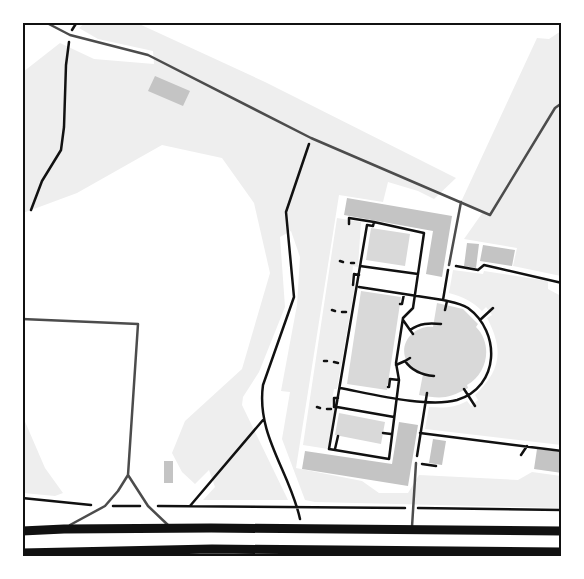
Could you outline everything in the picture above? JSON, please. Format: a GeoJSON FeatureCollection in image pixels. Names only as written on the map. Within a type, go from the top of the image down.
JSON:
{"type":"FeatureCollection","features":[{"type":"Feature","properties":{"kind":"highway"},"geometry":{"type":"LineString","coordinates":[[22,527],[64,529],[562,531]]}},
{"type":"Feature","properties":{"kind":"highway"},"geometry":{"type":"LineString","coordinates":[[22,531],[64,529]]}},
{"type":"Feature","properties":{"kind":"highway"},"geometry":{"type":"LineString","coordinates":[[22,553],[212,549],[562,552]]}},
{"type":"Feature","properties":{"kind":"highway"},"geometry":{"type":"LineString","coordinates":[[328,556],[347,550]]}},
{"type":"Feature","properties":{"kind":"highway"},"geometry":{"type":"LineString","coordinates":[[104,551],[129,556]]}},
{"type":"Feature","properties":{"kind":"lane"},"geometry":{"type":"LineString","coordinates":[[45,22],[70,35],[148,55],[311,138],[490,215],[555,108],[562,103]]}},
{"type":"Feature","properties":{"kind":"lane"},"geometry":{"type":"LineString","coordinates":[[449,265],[461,202]]}},
{"type":"Feature","properties":{"kind":"lane"},"geometry":{"type":"LineString","coordinates":[[22,319],[138,324],[128,475],[118,491],[105,506],[64,529]]}},
{"type":"Feature","properties":{"kind":"lane"},"geometry":{"type":"LineString","coordinates":[[412,530],[416,463]]}},
{"type":"Feature","properties":{"kind":"lane"},"geometry":{"type":"LineString","coordinates":[[128,475],[148,506],[171,529]]}},
{"type":"Feature","properties":{"kind":"path"},"geometry":{"type":"LineString","coordinates":[[31,210],[42,182],[61,150],[64,127],[66,65],[70,35],[76,22]]}},
{"type":"Feature","properties":{"kind":"path"},"geometry":{"type":"LineString","coordinates":[[300,520],[294,495],[277,459],[263,420],[262,397],[263,385],[294,297],[286,212],[311,138]]}},
{"type":"Feature","properties":{"kind":"path"},"geometry":{"type":"LineString","coordinates":[[348,224],[350,218],[363,222],[374,222],[424,233],[413,308],[403,318],[396,365],[399,380],[389,459],[329,449],[332,408],[334,398],[338,398],[340,388],[367,225],[373,226],[374,222]]}},
{"type":"Feature","properties":{"kind":"path"},"geometry":{"type":"LineString","coordinates":[[443,300],[449,265],[478,270],[484,266],[562,283]]}},
{"type":"Feature","properties":{"kind":"path"},"geometry":{"type":"LineString","coordinates":[[360,266],[418,274]]}},
{"type":"Feature","properties":{"kind":"path"},"geometry":{"type":"LineString","coordinates":[[353,285],[354,274],[359,275]]}},
{"type":"Feature","properties":{"kind":"path"},"geometry":{"type":"LineString","coordinates":[[340,388],[397,398],[441,403],[459,399],[468,394],[480,384],[491,362],[490,338],[480,320],[467,307],[443,300],[358,287]]}},
{"type":"Feature","properties":{"kind":"path"},"geometry":{"type":"LineString","coordinates":[[400,304],[402,304],[404,294]]}},
{"type":"Feature","properties":{"kind":"path"},"geometry":{"type":"LineString","coordinates":[[445,310],[447,301]]}},
{"type":"Feature","properties":{"kind":"path"},"geometry":{"type":"LineString","coordinates":[[480,320],[493,308]]}},
{"type":"Feature","properties":{"kind":"path"},"geometry":{"type":"LineString","coordinates":[[403,318],[413,334]]}},
{"type":"Feature","properties":{"kind":"path"},"geometry":{"type":"LineString","coordinates":[[410,330],[423,324],[441,324]]}},
{"type":"Feature","properties":{"kind":"path"},"geometry":{"type":"LineString","coordinates":[[396,365],[410,358]]}},
{"type":"Feature","properties":{"kind":"path"},"geometry":{"type":"LineString","coordinates":[[405,361],[416,372],[434,376]]}},
{"type":"Feature","properties":{"kind":"path"},"geometry":{"type":"LineString","coordinates":[[388,387],[390,379],[399,380]]}},
{"type":"Feature","properties":{"kind":"path"},"geometry":{"type":"LineString","coordinates":[[464,389],[475,406]]}},
{"type":"Feature","properties":{"kind":"path"},"geometry":{"type":"LineString","coordinates":[[427,393],[416,463],[436,466]]}},
{"type":"Feature","properties":{"kind":"path"},"geometry":{"type":"LineString","coordinates":[[332,408],[394,417]]}},
{"type":"Feature","properties":{"kind":"path"},"geometry":{"type":"LineString","coordinates":[[342,408],[342,414]]}},
{"type":"Feature","properties":{"kind":"path"},"geometry":{"type":"LineString","coordinates":[[190,506],[263,420]]}},
{"type":"Feature","properties":{"kind":"path"},"geometry":{"type":"LineString","coordinates":[[420,433],[562,451]]}},
{"type":"Feature","properties":{"kind":"path"},"geometry":{"type":"LineString","coordinates":[[383,434],[392,434]]}},
{"type":"Feature","properties":{"kind":"path"},"geometry":{"type":"LineString","coordinates":[[334,450],[338,436]]}},
{"type":"Feature","properties":{"kind":"path"},"geometry":{"type":"LineString","coordinates":[[520,455],[527,446]]}},
{"type":"Feature","properties":{"kind":"path"},"geometry":{"type":"LineString","coordinates":[[22,498],[105,506],[562,510]]}},
{"type":"Feature","properties":{"kind":"shaded area"},"geometry":{"type":"Polygon","coordinates":[[[85,23],[137,23],[265,82],[456,178],[434,199],[418,191],[388,182],[383,202],[339,195],[296,468],[362,481],[379,493],[408,493],[419,475],[518,480],[532,472],[561,476],[561,508],[315,502],[305,500],[282,439],[290,392],[281,391],[297,305],[300,257],[291,231],[280,237],[285,307],[259,372],[243,397],[242,405],[288,500],[203,500],[215,487],[209,470],[195,484],[182,472],[172,453],[185,421],[242,369],[270,273],[254,203],[222,158],[162,145],[77,193],[23,213],[23,72],[60,43],[94,59],[154,64],[153,51],[98,39],[79,28],[85,23]]]}},
{"type":"Feature","properties":{"kind":"shaded area"},"geometry":{"type":"Polygon","coordinates":[[[561,31],[561,276],[513,266],[517,248],[464,239],[483,212],[461,202],[537,38],[549,39],[561,31]]]}},
{"type":"Feature","properties":{"kind":"shaded area"},"geometry":{"type":"Polygon","coordinates":[[[337,218],[361,222],[358,267],[353,266],[351,284],[355,285],[337,389],[334,389],[331,406],[335,407],[328,449],[303,445],[337,218]]]}},
{"type":"Feature","properties":{"kind":"shaded area"},"geometry":{"type":"Polygon","coordinates":[[[371,228],[410,234],[405,266],[366,260],[371,228]]]}},
{"type":"Feature","properties":{"kind":"shaded area"},"geometry":{"type":"Polygon","coordinates":[[[453,270],[483,274],[484,271],[548,281],[548,289],[561,296],[561,445],[425,429],[429,407],[449,407],[467,401],[471,406],[478,400],[475,395],[490,377],[497,359],[496,340],[487,318],[492,315],[486,307],[482,311],[467,300],[449,293],[453,270]]]}},
{"type":"Feature","properties":{"kind":"shaded area"},"geometry":{"type":"Polygon","coordinates":[[[361,291],[401,297],[387,390],[347,384],[361,291]]]}},
{"type":"Feature","properties":{"kind":"shaded area"},"geometry":{"type":"Polygon","coordinates":[[[437,303],[463,309],[478,324],[476,327],[485,342],[486,358],[480,373],[467,385],[468,388],[450,396],[433,397],[419,395],[423,374],[412,368],[407,362],[404,348],[414,332],[426,327],[433,327],[437,303]]]}},
{"type":"Feature","properties":{"kind":"shaded area"},"geometry":{"type":"Polygon","coordinates":[[[339,413],[385,422],[381,444],[335,435],[339,413]]]}},
{"type":"Feature","properties":{"kind":"shaded area"},"geometry":{"type":"Polygon","coordinates":[[[23,417],[45,468],[63,493],[55,496],[23,493],[23,417]]]}},
{"type":"Feature","properties":{"kind":"building"},"geometry":{"type":"Polygon","coordinates":[[[155,76],[190,91],[183,106],[148,91],[155,76]]]}},
{"type":"Feature","properties":{"kind":"building"},"geometry":{"type":"Polygon","coordinates":[[[347,198],[452,216],[442,277],[426,274],[433,231],[344,215],[347,198]]]}},
{"type":"Feature","properties":{"kind":"building"},"geometry":{"type":"Polygon","coordinates":[[[467,243],[479,244],[476,268],[464,266],[467,243]]]}},
{"type":"Feature","properties":{"kind":"building"},"geometry":{"type":"Polygon","coordinates":[[[483,245],[515,250],[512,266],[480,261],[483,245]]]}},
{"type":"Feature","properties":{"kind":"building"},"geometry":{"type":"Polygon","coordinates":[[[399,422],[418,425],[408,486],[302,469],[305,451],[392,464],[399,422]]]}},
{"type":"Feature","properties":{"kind":"building"},"geometry":{"type":"Polygon","coordinates":[[[433,439],[446,441],[442,465],[429,463],[433,439]]]}},
{"type":"Feature","properties":{"kind":"building"},"geometry":{"type":"Polygon","coordinates":[[[537,449],[562,452],[562,473],[534,469],[537,449]]]}},
{"type":"Feature","properties":{"kind":"building"},"geometry":{"type":"Polygon","coordinates":[[[164,461],[173,461],[173,483],[164,483],[164,461]]]}}]}
